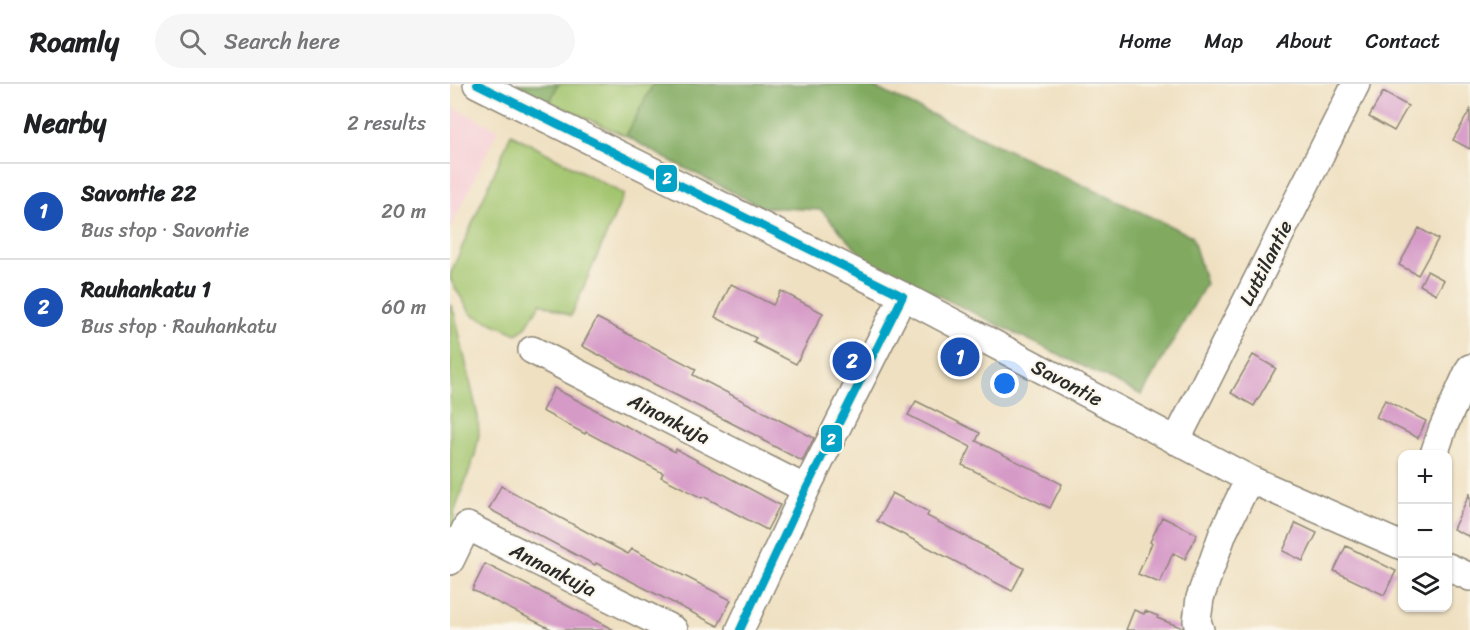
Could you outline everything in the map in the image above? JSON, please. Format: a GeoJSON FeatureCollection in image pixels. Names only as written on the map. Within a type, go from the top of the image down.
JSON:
{"type":"FeatureCollection","features":[{"type":"Feature","properties":{"kind":"street","name":"Savontie"},"geometry":{"type":"LineString","coordinates":[[477,84],[903,296],[1249,479],[1398,541]]}},
{"type":"Feature","properties":{"kind":"street","name":"Luttilantie"},"geometry":{"type":"LineString","coordinates":[[1176,441],[1356,84]]}},
{"type":"Feature","properties":{"kind":"street"},"geometry":{"type":"LineString","coordinates":[[740,630],[806,489],[903,296]]}},
{"type":"Feature","properties":{"kind":"street","name":"Ainonkuja"},"geometry":{"type":"LineString","coordinates":[[532,350],[806,489]]}},
{"type":"Feature","properties":{"kind":"street"},"geometry":{"type":"LineString","coordinates":[[1435,450],[1470,368]]}},
{"type":"Feature","properties":{"kind":"street"},"geometry":{"type":"LineString","coordinates":[[1200,630],[1197,621],[1200,598],[1223,533],[1249,479]]}},
{"type":"Feature","properties":{"kind":"street","name":"Annankuja"},"geometry":{"type":"LineString","coordinates":[[450,561],[467,526],[674,630]]}},
{"type":"Feature","properties":{"kind":"street"},"geometry":{"type":"LineString","coordinates":[[1452,569],[1470,577]]}},
{"type":"Feature","properties":{"kind":"shaded area"},"geometry":{"type":"Polygon","coordinates":[[[450,106],[498,129],[450,230],[450,106]]]}},
{"type":"Feature","properties":{"kind":"green space"},"geometry":{"type":"Polygon","coordinates":[[[516,84],[558,84],[550,102],[516,84]]]}},
{"type":"Feature","properties":{"kind":"green space"},"geometry":{"type":"Polygon","coordinates":[[[558,84],[653,84],[626,136],[550,102],[558,84]]]}},
{"type":"Feature","properties":{"kind":"green space"},"geometry":{"type":"Polygon","coordinates":[[[653,84],[867,84],[1192,236],[1206,284],[1142,395],[867,261],[821,210],[762,207],[626,136],[653,84]]]}},
{"type":"Feature","properties":{"kind":"green space"},"geometry":{"type":"Polygon","coordinates":[[[511,134],[624,194],[571,316],[541,303],[525,328],[517,334],[471,314],[450,279],[511,134]]]}},
{"type":"Feature","properties":{"kind":"green space"},"geometry":{"type":"Polygon","coordinates":[[[450,304],[455,315],[478,417],[479,435],[475,455],[454,513],[455,527],[450,540],[450,304]]]}},
{"type":"Feature","properties":{"kind":"building"},"geometry":{"type":"Polygon","coordinates":[[[1383,92],[1408,106],[1394,131],[1369,117],[1383,92]]]}},
{"type":"Feature","properties":{"kind":"building"},"geometry":{"type":"Polygon","coordinates":[[[1470,110],[1470,149],[1453,140],[1470,110]]]}},
{"type":"Feature","properties":{"kind":"building"},"geometry":{"type":"Polygon","coordinates":[[[1419,228],[1438,239],[1418,275],[1399,265],[1419,228]]]}},
{"type":"Feature","properties":{"kind":"building"},"geometry":{"type":"Polygon","coordinates":[[[1427,271],[1444,280],[1436,294],[1420,285],[1427,271]]]}},
{"type":"Feature","properties":{"kind":"building"},"geometry":{"type":"Polygon","coordinates":[[[731,284],[773,305],[781,291],[823,313],[796,364],[753,342],[756,338],[715,317],[731,284]]]}},
{"type":"Feature","properties":{"kind":"building"},"geometry":{"type":"Polygon","coordinates":[[[597,318],[696,369],[693,375],[814,438],[802,461],[582,346],[597,318]]]}},
{"type":"Feature","properties":{"kind":"building"},"geometry":{"type":"Polygon","coordinates":[[[1253,355],[1276,368],[1254,406],[1231,393],[1253,355]]]}},
{"type":"Feature","properties":{"kind":"building"},"geometry":{"type":"Polygon","coordinates":[[[554,388],[675,452],[676,449],[780,505],[767,530],[661,477],[663,473],[542,411],[554,388]]]}},
{"type":"Feature","properties":{"kind":"building"},"geometry":{"type":"Polygon","coordinates":[[[1385,400],[1426,421],[1418,438],[1376,417],[1385,400]]]}},
{"type":"Feature","properties":{"kind":"building"},"geometry":{"type":"Polygon","coordinates":[[[916,401],[980,433],[976,441],[1062,484],[1050,508],[962,465],[971,447],[908,415],[916,401]]]}},
{"type":"Feature","properties":{"kind":"building"},"geometry":{"type":"Polygon","coordinates":[[[501,486],[628,554],[632,549],[731,600],[718,626],[489,509],[501,486]]]}},
{"type":"Feature","properties":{"kind":"building"},"geometry":{"type":"Polygon","coordinates":[[[892,493],[929,512],[927,516],[1024,568],[1012,591],[877,521],[892,493]]]}},
{"type":"Feature","properties":{"kind":"building"},"geometry":{"type":"Polygon","coordinates":[[[1470,493],[1470,537],[1453,529],[1470,493]]]}},
{"type":"Feature","properties":{"kind":"building"},"geometry":{"type":"Polygon","coordinates":[[[1162,517],[1197,534],[1185,559],[1173,553],[1160,583],[1138,574],[1162,517]]]}},
{"type":"Feature","properties":{"kind":"building"},"geometry":{"type":"Polygon","coordinates":[[[1296,523],[1317,533],[1303,561],[1283,551],[1296,523]]]}},
{"type":"Feature","properties":{"kind":"building"},"geometry":{"type":"Polygon","coordinates":[[[1346,546],[1396,571],[1384,595],[1334,571],[1346,546]]]}},
{"type":"Feature","properties":{"kind":"building"},"geometry":{"type":"Polygon","coordinates":[[[485,564],[614,630],[553,630],[472,590],[485,564]]]}},
{"type":"Feature","properties":{"kind":"building"},"geometry":{"type":"Polygon","coordinates":[[[1134,610],[1158,616],[1157,618],[1183,628],[1183,630],[1126,630],[1134,610]]]}},
{"type":"Feature","properties":{"kind":"transit line","name":"2"},"geometry":{"type":"LineString","coordinates":[[477,84],[903,296],[806,489],[740,630]]}},
{"type":"Feature","properties":{"kind":"place","name":"Savontie 22"},"geometry":{"type":"Point","coordinates":[960,357]}},
{"type":"Feature","properties":{"kind":"place","name":"Rauhankatu 1"},"geometry":{"type":"Point","coordinates":[852,361]}}]}
